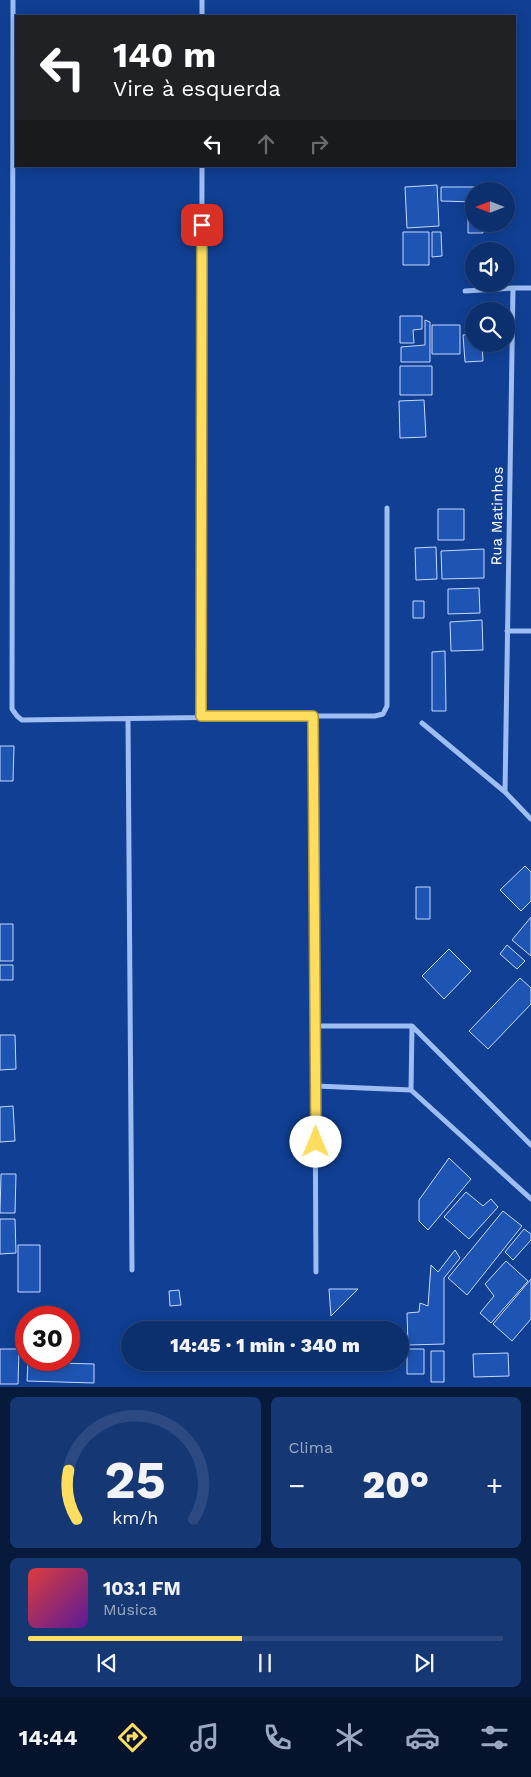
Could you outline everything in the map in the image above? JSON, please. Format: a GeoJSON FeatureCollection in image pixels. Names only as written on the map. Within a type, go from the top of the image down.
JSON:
{"type":"FeatureCollection","features":[{"type":"Feature","properties":{"kind":"street"},"geometry":{"type":"LineString","coordinates":[[12,0],[12,710],[22,720],[201,716],[375,716],[382,714],[387,706],[387,508]]}},
{"type":"Feature","properties":{"kind":"street"},"geometry":{"type":"LineString","coordinates":[[202,0],[202,15]]}},
{"type":"Feature","properties":{"kind":"street"},"geometry":{"type":"LineString","coordinates":[[201,716],[202,167]]}},
{"type":"Feature","properties":{"kind":"street"},"geometry":{"type":"LineString","coordinates":[[515,288],[531,288]]}},
{"type":"Feature","properties":{"kind":"street","name":"Rua Matinhos"},"geometry":{"type":"LineString","coordinates":[[505,792],[513,292]]}},
{"type":"Feature","properties":{"kind":"street"},"geometry":{"type":"LineString","coordinates":[[508,632],[531,631]]}},
{"type":"Feature","properties":{"kind":"street"},"geometry":{"type":"LineString","coordinates":[[313,716],[316,1272]]}},
{"type":"Feature","properties":{"kind":"street"},"geometry":{"type":"LineString","coordinates":[[128,719],[132,1270]]}},
{"type":"Feature","properties":{"kind":"street"},"geometry":{"type":"LineString","coordinates":[[422,723],[505,792],[531,819]]}},
{"type":"Feature","properties":{"kind":"street"},"geometry":{"type":"LineString","coordinates":[[316,1026],[412,1026],[531,1145]]}},
{"type":"Feature","properties":{"kind":"street"},"geometry":{"type":"LineString","coordinates":[[411,1090],[412,1026]]}},
{"type":"Feature","properties":{"kind":"street"},"geometry":{"type":"LineString","coordinates":[[316,1086],[411,1090],[531,1199]]}},
{"type":"Feature","properties":{"kind":"building"},"geometry":{"type":"Polygon","coordinates":[[[437,185],[439,226],[407,228],[405,187],[437,185]]]}},
{"type":"Feature","properties":{"kind":"building"},"geometry":{"type":"Polygon","coordinates":[[[441,187],[465,187],[465,202],[441,201],[441,187]]]}},
{"type":"Feature","properties":{"kind":"building"},"geometry":{"type":"Polygon","coordinates":[[[403,232],[429,232],[429,265],[403,265],[403,232]]]}},
{"type":"Feature","properties":{"kind":"building"},"geometry":{"type":"Polygon","coordinates":[[[432,232],[441,232],[442,256],[432,257],[432,232]]]}},
{"type":"Feature","properties":{"kind":"building"},"geometry":{"type":"Polygon","coordinates":[[[400,316],[422,316],[422,329],[413,330],[414,343],[400,343],[400,316]]]}},
{"type":"Feature","properties":{"kind":"building"},"geometry":{"type":"Polygon","coordinates":[[[425,320],[430,322],[430,362],[401,362],[401,347],[425,345],[425,320]]]}},
{"type":"Feature","properties":{"kind":"building"},"geometry":{"type":"Polygon","coordinates":[[[432,325],[460,325],[460,354],[432,354],[432,325]]]}},
{"type":"Feature","properties":{"kind":"building"},"geometry":{"type":"Polygon","coordinates":[[[463,335],[465,335],[465,352],[482,352],[483,361],[465,362],[463,335]]]}},
{"type":"Feature","properties":{"kind":"building"},"geometry":{"type":"Polygon","coordinates":[[[400,366],[432,366],[432,395],[400,395],[400,366]]]}},
{"type":"Feature","properties":{"kind":"building"},"geometry":{"type":"Polygon","coordinates":[[[424,400],[426,437],[400,438],[399,401],[424,400]]]}},
{"type":"Feature","properties":{"kind":"building"},"geometry":{"type":"Polygon","coordinates":[[[438,509],[464,509],[464,540],[438,540],[438,509]]]}},
{"type":"Feature","properties":{"kind":"building"},"geometry":{"type":"Polygon","coordinates":[[[436,547],[437,579],[416,580],[415,548],[436,547]]]}},
{"type":"Feature","properties":{"kind":"building"},"geometry":{"type":"Polygon","coordinates":[[[484,549],[484,578],[442,579],[441,551],[484,549]]]}},
{"type":"Feature","properties":{"kind":"building"},"geometry":{"type":"Polygon","coordinates":[[[479,588],[480,613],[448,614],[448,589],[479,588]]]}},
{"type":"Feature","properties":{"kind":"building"},"geometry":{"type":"Polygon","coordinates":[[[413,601],[424,601],[424,618],[413,618],[413,601]]]}},
{"type":"Feature","properties":{"kind":"building"},"geometry":{"type":"Polygon","coordinates":[[[482,620],[483,650],[451,651],[450,622],[482,620]]]}},
{"type":"Feature","properties":{"kind":"building"},"geometry":{"type":"Polygon","coordinates":[[[445,651],[446,711],[432,711],[432,652],[445,651]]]}},
{"type":"Feature","properties":{"kind":"building"},"geometry":{"type":"Polygon","coordinates":[[[0,746],[14,746],[13,781],[0,781],[0,746]]]}},
{"type":"Feature","properties":{"kind":"building"},"geometry":{"type":"Polygon","coordinates":[[[525,866],[531,872],[531,901],[521,911],[500,890],[525,866]]]}},
{"type":"Feature","properties":{"kind":"building"},"geometry":{"type":"Polygon","coordinates":[[[416,887],[430,887],[430,919],[416,919],[416,887]]]}},
{"type":"Feature","properties":{"kind":"building"},"geometry":{"type":"Polygon","coordinates":[[[531,917],[531,956],[512,940],[531,917]]]}},
{"type":"Feature","properties":{"kind":"building"},"geometry":{"type":"Polygon","coordinates":[[[0,924],[13,924],[13,961],[0,961],[0,924]]]}},
{"type":"Feature","properties":{"kind":"building"},"geometry":{"type":"Polygon","coordinates":[[[507,945],[525,961],[517,969],[500,954],[507,945]]]}},
{"type":"Feature","properties":{"kind":"building"},"geometry":{"type":"Polygon","coordinates":[[[449,949],[471,971],[444,999],[422,976],[449,949]]]}},
{"type":"Feature","properties":{"kind":"building"},"geometry":{"type":"Polygon","coordinates":[[[0,965],[13,965],[13,980],[0,980],[0,965]]]}},
{"type":"Feature","properties":{"kind":"building"},"geometry":{"type":"Polygon","coordinates":[[[520,978],[531,988],[531,1004],[488,1049],[469,1031],[520,978]]]}},
{"type":"Feature","properties":{"kind":"building"},"geometry":{"type":"Polygon","coordinates":[[[0,1035],[15,1035],[16,1069],[0,1070],[0,1035]]]}},
{"type":"Feature","properties":{"kind":"building"},"geometry":{"type":"Polygon","coordinates":[[[13,1106],[15,1141],[0,1142],[0,1107],[13,1106]]]}},
{"type":"Feature","properties":{"kind":"building"},"geometry":{"type":"Polygon","coordinates":[[[449,1158],[471,1179],[428,1230],[419,1221],[419,1200],[449,1158]]]}},
{"type":"Feature","properties":{"kind":"building"},"geometry":{"type":"Polygon","coordinates":[[[1,1174],[16,1174],[15,1213],[0,1213],[1,1174]]]}},
{"type":"Feature","properties":{"kind":"building"},"geometry":{"type":"Polygon","coordinates":[[[466,1192],[483,1206],[491,1199],[498,1207],[469,1239],[444,1217],[466,1192]]]}},
{"type":"Feature","properties":{"kind":"building"},"geometry":{"type":"Polygon","coordinates":[[[503,1211],[522,1226],[467,1295],[448,1278],[503,1211]]]}},
{"type":"Feature","properties":{"kind":"building"},"geometry":{"type":"Polygon","coordinates":[[[0,1219],[15,1219],[16,1253],[0,1254],[0,1219]]]}},
{"type":"Feature","properties":{"kind":"building"},"geometry":{"type":"Polygon","coordinates":[[[524,1229],[531,1234],[531,1240],[513,1260],[505,1252],[524,1229]]]}},
{"type":"Feature","properties":{"kind":"building"},"geometry":{"type":"Polygon","coordinates":[[[18,1245],[40,1245],[40,1292],[18,1292],[18,1245]]]}},
{"type":"Feature","properties":{"kind":"building"},"geometry":{"type":"Polygon","coordinates":[[[455,1250],[460,1258],[444,1278],[444,1344],[409,1345],[407,1313],[419,1312],[420,1303],[428,1306],[431,1265],[438,1272],[455,1250]]]}},
{"type":"Feature","properties":{"kind":"building"},"geometry":{"type":"Polygon","coordinates":[[[506,1261],[528,1281],[491,1323],[480,1313],[494,1296],[485,1284],[506,1261]]]}},
{"type":"Feature","properties":{"kind":"building"},"geometry":{"type":"Polygon","coordinates":[[[531,1279],[531,1319],[512,1341],[493,1324],[531,1279]]]}},
{"type":"Feature","properties":{"kind":"building"},"geometry":{"type":"Polygon","coordinates":[[[329,1289],[358,1289],[331,1316],[329,1289]]]}},
{"type":"Feature","properties":{"kind":"building"},"geometry":{"type":"Polygon","coordinates":[[[179,1290],[181,1305],[170,1306],[169,1291],[179,1290]]]}},
{"type":"Feature","properties":{"kind":"building"},"geometry":{"type":"Polygon","coordinates":[[[0,1349],[15,1349],[15,1371],[18,1371],[18,1384],[0,1384],[0,1349]]]}},
{"type":"Feature","properties":{"kind":"building"},"geometry":{"type":"Polygon","coordinates":[[[409,1349],[424,1349],[424,1374],[407,1374],[407,1371],[409,1371],[409,1349]]]}},
{"type":"Feature","properties":{"kind":"building"},"geometry":{"type":"Polygon","coordinates":[[[431,1351],[444,1351],[444,1382],[431,1382],[431,1351]]]}},
{"type":"Feature","properties":{"kind":"building"},"geometry":{"type":"Polygon","coordinates":[[[508,1353],[509,1376],[474,1377],[473,1354],[508,1353]]]}},
{"type":"Feature","properties":{"kind":"building"},"geometry":{"type":"Polygon","coordinates":[[[80,1364],[94,1364],[94,1383],[27,1381],[28,1371],[80,1371],[80,1364]]]}},
{"type":"Feature","properties":{"kind":"route"},"geometry":{"type":"LineString","coordinates":[[202,225],[201,716],[313,716],[316,1142]]}}]}
